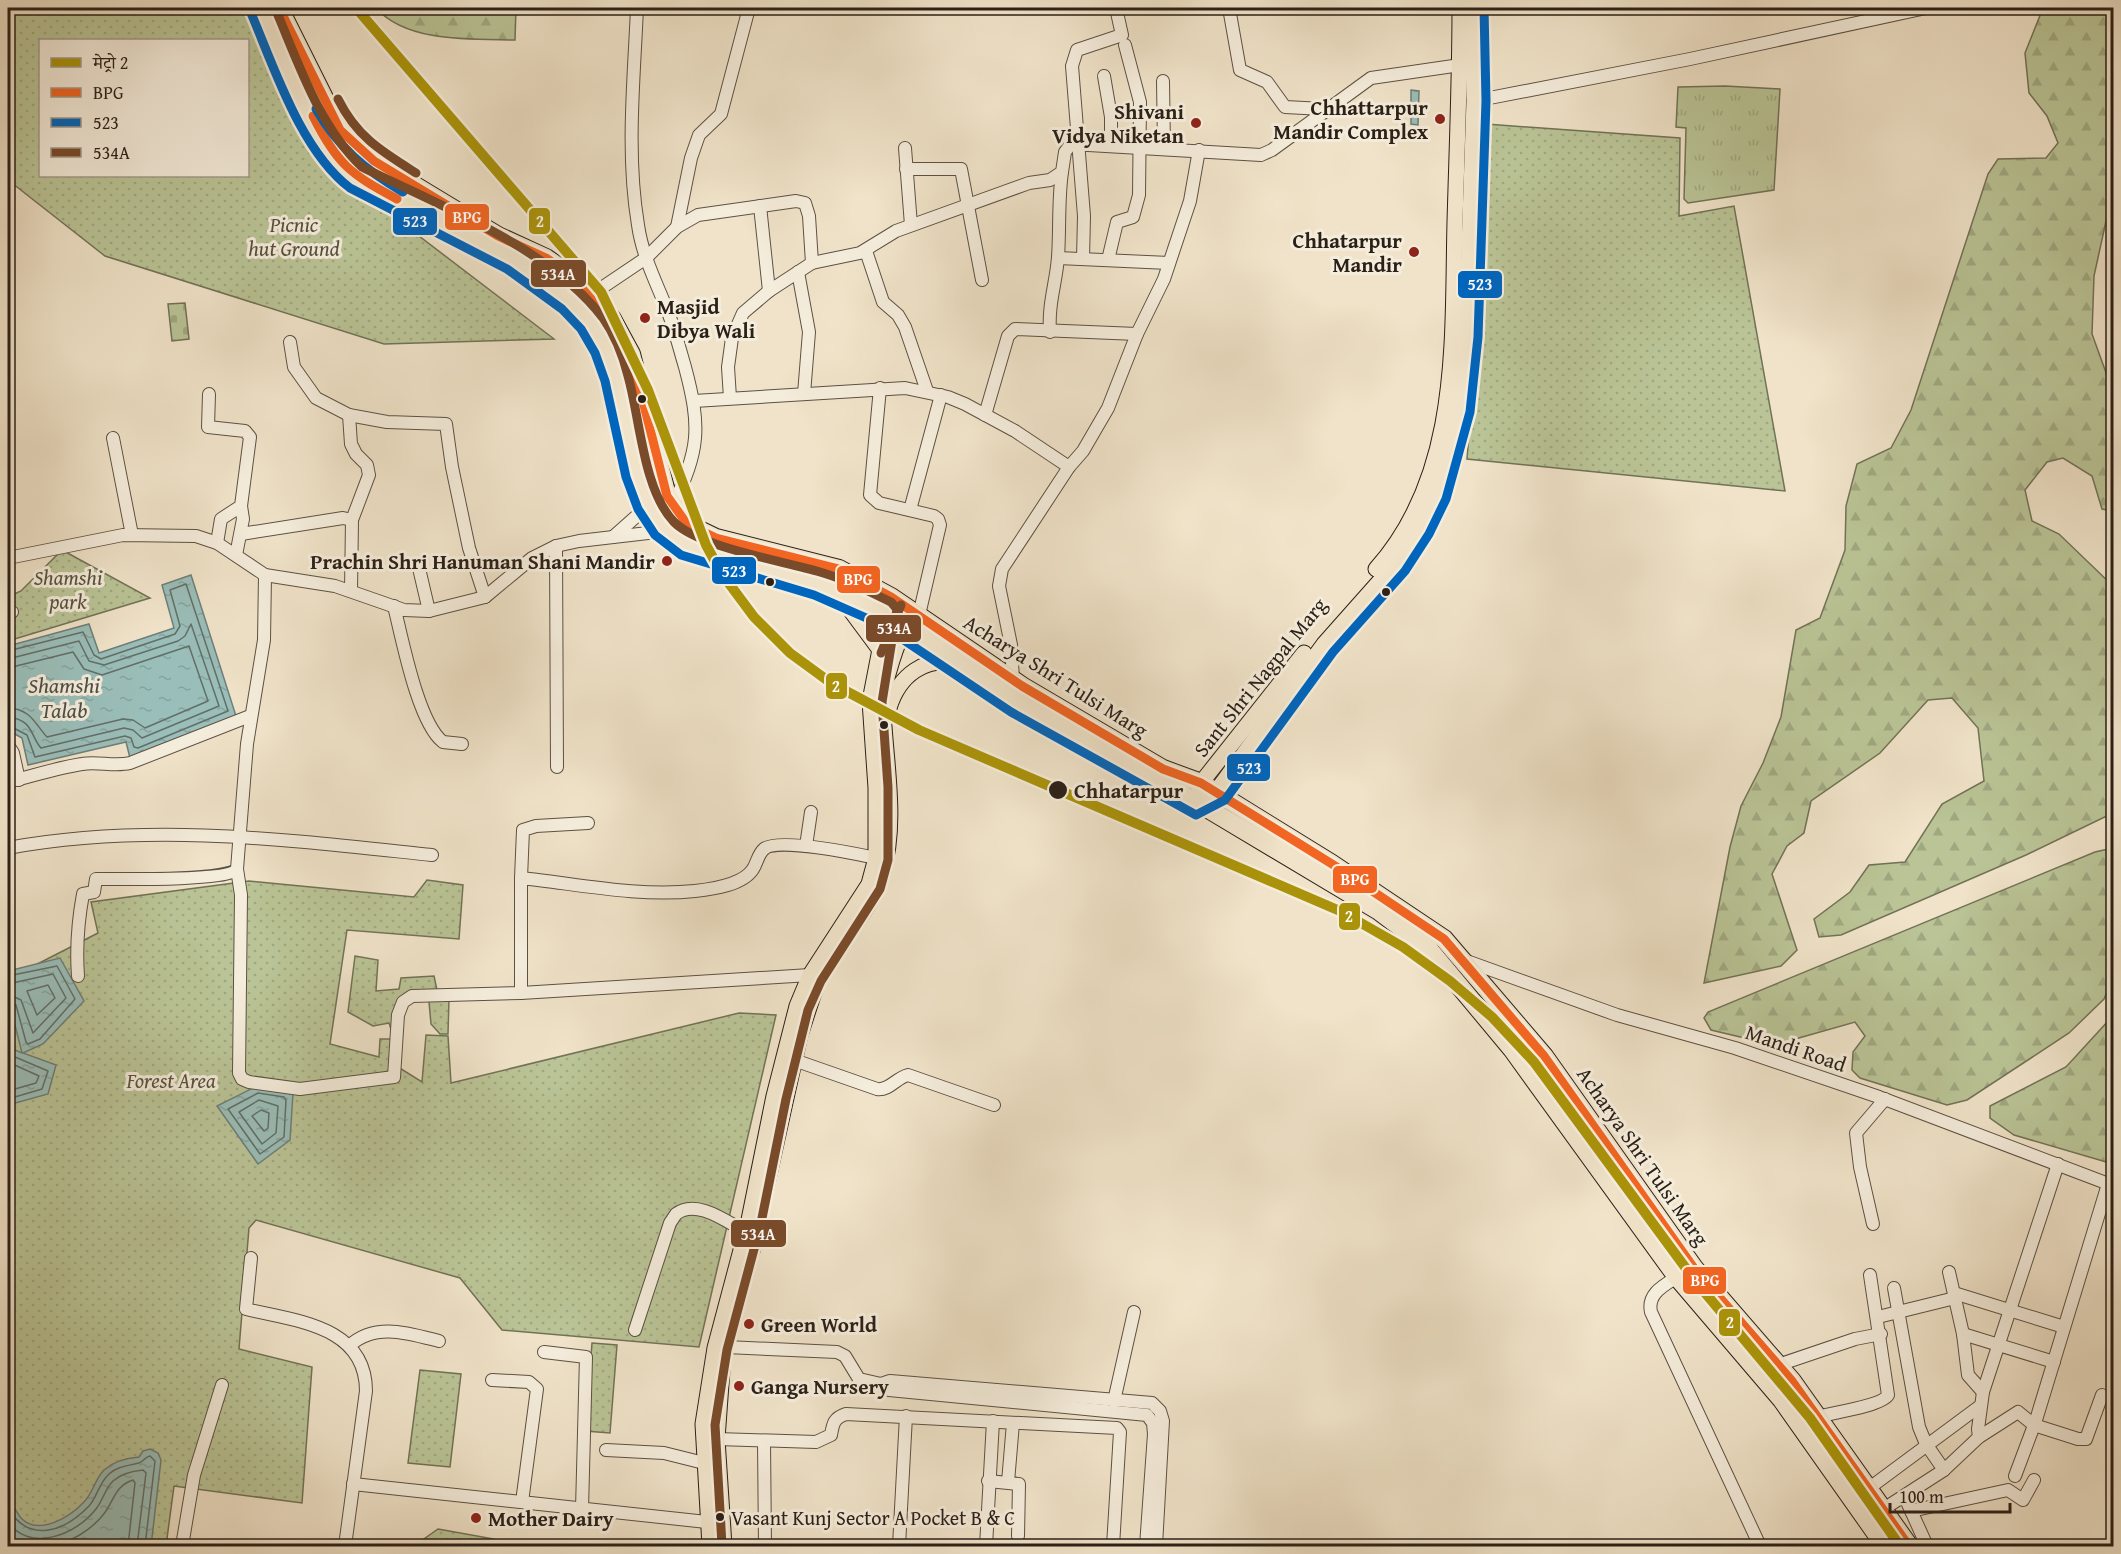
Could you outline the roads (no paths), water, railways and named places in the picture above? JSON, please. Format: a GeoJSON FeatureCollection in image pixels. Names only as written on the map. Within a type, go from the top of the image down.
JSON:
{"type":"FeatureCollection","features":[{"type":"Feature","properties":{"kind":"highway"},"geometry":{"type":"LineString","coordinates":[[262,8],[306,103],[339,164],[355,177],[492,247],[560,291],[592,323],[606,348],[616,378],[649,505],[665,531],[688,546],[889,605]]}},
{"type":"Feature","properties":{"kind":"highway"},"geometry":{"type":"LineString","coordinates":[[281,10],[340,130],[374,161],[498,236],[546,258],[576,279],[612,319],[631,354],[663,486],[672,507],[687,524],[706,535],[839,569],[889,605],[912,617]]}},
{"type":"Feature","properties":{"kind":"highway","name":"Acharya Shri Tulsi Marg"},"geometry":{"type":"LineString","coordinates":[[912,617],[1163,769],[1208,788],[1332,864],[1444,939],[1463,958],[1544,1056],[1694,1268],[1778,1365],[1868,1489],[1900,1543]]}},
{"type":"Feature","properties":{"kind":"highway","name":"Acharya Shri Tulsi Marg"},"geometry":{"type":"LineString","coordinates":[[912,617],[959,663],[1017,702],[1196,803],[1407,930],[1445,966],[1540,1088],[1674,1278],[1782,1400],[1885,1546]]}},
{"type":"Feature","properties":{"kind":"main road","name":"Sant Shri Nagpal Marg"},"geometry":{"type":"LineString","coordinates":[[1196,803],[1321,632],[1387,557],[1422,496],[1447,408],[1460,294],[1474,101],[1466,64],[1460,8]]}},
{"type":"Feature","properties":{"kind":"main road","name":"Sant Shri Nagpal Marg"},"geometry":{"type":"LineString","coordinates":[[1460,294],[1466,64],[1472,8]]}},
{"type":"Feature","properties":{"kind":"main road"},"geometry":{"type":"LineString","coordinates":[[836,590],[880,650]]}},
{"type":"Feature","properties":{"kind":"main road"},"geometry":{"type":"LineString","coordinates":[[724,1546],[716,1523],[704,1463],[703,1424],[715,1348],[746,1232],[774,1096],[797,1006],[810,975],[868,884],[876,858],[876,788],[870,701],[889,605]]}},
{"type":"Feature","properties":{"kind":"main road"},"geometry":{"type":"LineString","coordinates":[[710,1546],[716,1523],[717,1439],[726,1347],[761,1218],[794,1060],[813,992],[834,953],[875,895],[883,872],[888,838],[885,722],[882,707],[892,660],[912,617]]}},
{"type":"Feature","properties":{"kind":"main road"},"geometry":{"type":"LineString","coordinates":[[885,722],[897,688],[914,670],[936,662],[959,663]]}},
{"type":"Feature","properties":{"kind":"street"},"geometry":{"type":"LineString","coordinates":[[637,8],[632,122],[637,222],[646,258],[672,324],[694,401],[696,421],[693,453],[672,507]]}},
{"type":"Feature","properties":{"kind":"street"},"geometry":{"type":"LineString","coordinates":[[677,227],[691,158],[699,135],[721,114],[749,8]]}},
{"type":"Feature","properties":{"kind":"street"},"geometry":{"type":"LineString","coordinates":[[1083,259],[1084,216],[1079,142],[1074,115],[1072,66],[1077,50],[1122,35],[1116,8]]}},
{"type":"Feature","properties":{"kind":"street"},"geometry":{"type":"LineString","coordinates":[[1229,8],[1240,70],[1267,82],[1285,107],[1324,109]]}},
{"type":"Feature","properties":{"kind":"street"},"geometry":{"type":"LineString","coordinates":[[1474,101],[1690,59],[1926,8]]}},
{"type":"Feature","properties":{"kind":"street"},"geometry":{"type":"LineString","coordinates":[[1108,260],[1117,222],[1133,217],[1138,204],[1140,102],[1125,45]]}},
{"type":"Feature","properties":{"kind":"street"},"geometry":{"type":"LineString","coordinates":[[1050,332],[1050,299],[1058,258],[1061,223],[1059,190],[1067,148],[1079,142],[1256,155],[1266,153],[1362,82],[1379,75],[1466,64]]}},
{"type":"Feature","properties":{"kind":"street"},"geometry":{"type":"LineString","coordinates":[[1104,76],[1112,117],[1111,146]]}},
{"type":"Feature","properties":{"kind":"street"},"geometry":{"type":"LineString","coordinates":[[1163,81],[1164,148]]}},
{"type":"Feature","properties":{"kind":"street"},"geometry":{"type":"LineString","coordinates":[[905,148],[911,225]]}},
{"type":"Feature","properties":{"kind":"street"},"geometry":{"type":"LineString","coordinates":[[1012,679],[1011,645],[999,586],[1002,569],[1069,467],[1083,451],[1108,408],[1137,334],[1161,287],[1190,201],[1199,150]]}},
{"type":"Feature","properties":{"kind":"street"},"geometry":{"type":"LineString","coordinates":[[906,169],[961,169],[982,280]]}},
{"type":"Feature","properties":{"kind":"street"},"geometry":{"type":"LineString","coordinates":[[730,398],[728,354],[732,338],[743,314],[769,291],[812,263],[866,251],[896,231],[1029,183],[1050,180],[1062,172]]}},
{"type":"Feature","properties":{"kind":"street"},"geometry":{"type":"LineString","coordinates":[[591,295],[646,258],[677,227],[708,212],[796,201],[805,203],[809,216],[812,263]]}},
{"type":"Feature","properties":{"kind":"street"},"geometry":{"type":"LineString","coordinates":[[760,207],[769,291]]}},
{"type":"Feature","properties":{"kind":"street"},"geometry":{"type":"LineString","coordinates":[[866,251],[881,297],[885,304],[898,315],[905,327],[927,392]]}},
{"type":"Feature","properties":{"kind":"street"},"geometry":{"type":"LineString","coordinates":[[1058,258],[1169,263]]}},
{"type":"Feature","properties":{"kind":"street"},"geometry":{"type":"LineString","coordinates":[[798,272],[809,332],[804,394]]}},
{"type":"Feature","properties":{"kind":"street"},"geometry":{"type":"LineString","coordinates":[[985,415],[1010,331],[1021,328],[1050,332],[1095,330],[1137,334]]}},
{"type":"Feature","properties":{"kind":"street"},"geometry":{"type":"LineString","coordinates":[[290,342],[294,367],[316,398],[349,415],[397,423],[442,422],[448,427],[453,476],[472,559],[485,597]]}},
{"type":"Feature","properties":{"kind":"street"},"geometry":{"type":"LineString","coordinates":[[880,388],[870,495],[879,503],[934,516],[940,525],[912,617]]}},
{"type":"Feature","properties":{"kind":"street"},"geometry":{"type":"LineString","coordinates":[[694,401],[905,388],[941,395],[985,415],[1023,436],[1069,467]]}},
{"type":"Feature","properties":{"kind":"street"},"geometry":{"type":"LineString","coordinates":[[209,394],[208,427],[245,431],[250,436],[241,506],[243,519],[236,555]]}},
{"type":"Feature","properties":{"kind":"street"},"geometry":{"type":"LineString","coordinates":[[910,510],[941,395]]}},
{"type":"Feature","properties":{"kind":"street"},"geometry":{"type":"LineString","coordinates":[[349,415],[351,444],[356,454],[367,465],[369,475],[352,520],[351,591]]}},
{"type":"Feature","properties":{"kind":"street"},"geometry":{"type":"LineString","coordinates":[[113,438],[132,534]]}},
{"type":"Feature","properties":{"kind":"street"},"geometry":{"type":"LineString","coordinates":[[612,538],[649,505]]}},
{"type":"Feature","properties":{"kind":"street"},"geometry":{"type":"LineString","coordinates":[[217,543],[221,519],[241,506]]}},
{"type":"Feature","properties":{"kind":"street"},"geometry":{"type":"LineString","coordinates":[[241,534],[343,518],[352,520]]}},
{"type":"Feature","properties":{"kind":"street"},"geometry":{"type":"LineString","coordinates":[[8,558],[98,538],[132,534],[189,535],[217,543],[265,575],[351,591],[394,606],[429,611],[485,597],[532,558],[556,546],[579,541],[665,531]]}},
{"type":"Feature","properties":{"kind":"street"},"geometry":{"type":"LineString","coordinates":[[556,546],[557,767]]}},
{"type":"Feature","properties":{"kind":"street"},"geometry":{"type":"LineString","coordinates":[[418,564],[429,611]]}},
{"type":"Feature","properties":{"kind":"street"},"geometry":{"type":"LineString","coordinates":[[265,575],[262,662],[250,716],[237,869],[241,895],[239,1073],[244,1081],[300,1089],[391,1078],[396,1075],[394,1057],[398,1015],[407,999],[418,996],[521,993],[810,975]]}},
{"type":"Feature","properties":{"kind":"street"},"geometry":{"type":"LineString","coordinates":[[394,606],[412,677],[431,727],[443,742],[462,744]]}},
{"type":"Feature","properties":{"kind":"street"},"geometry":{"type":"LineString","coordinates":[[8,745],[13,753],[13,781],[44,771],[86,763],[119,765],[130,763],[250,716]]}},
{"type":"Feature","properties":{"kind":"street"},"geometry":{"type":"LineString","coordinates":[[807,846],[812,812]]}},
{"type":"Feature","properties":{"kind":"street"},"geometry":{"type":"LineString","coordinates":[[521,993],[523,830],[536,826],[588,823]]}},
{"type":"Feature","properties":{"kind":"street"},"geometry":{"type":"LineString","coordinates":[[8,849],[94,836],[239,835],[432,855]]}},
{"type":"Feature","properties":{"kind":"street"},"geometry":{"type":"LineString","coordinates":[[521,879],[634,890],[695,891],[742,879],[753,868],[764,848],[807,846],[876,858]]}},
{"type":"Feature","properties":{"kind":"street"},"geometry":{"type":"LineString","coordinates":[[78,976],[76,944],[83,894],[94,892],[96,879],[231,874],[237,869]]}},
{"type":"Feature","properties":{"kind":"street"},"geometry":{"type":"LineString","coordinates":[[1445,966],[1463,958]]}},
{"type":"Feature","properties":{"kind":"street","name":"Mandi Road"},"geometry":{"type":"LineString","coordinates":[[1463,958],[1617,1015],[1735,1048],[1885,1099],[2111,1185]]}},
{"type":"Feature","properties":{"kind":"street"},"geometry":{"type":"LineString","coordinates":[[794,1060],[881,1090],[908,1075],[926,1084],[994,1105]]}},
{"type":"Feature","properties":{"kind":"street"},"geometry":{"type":"LineString","coordinates":[[1873,1224],[1860,1167],[1856,1133],[1885,1099]]}},
{"type":"Feature","properties":{"kind":"street"},"geometry":{"type":"LineString","coordinates":[[1979,1437],[1983,1392],[2058,1164]]}},
{"type":"Feature","properties":{"kind":"street"},"geometry":{"type":"LineString","coordinates":[[2015,1476],[2034,1425],[2111,1185]]}},
{"type":"Feature","properties":{"kind":"street"},"geometry":{"type":"LineString","coordinates":[[635,1330],[670,1222],[676,1214],[694,1208],[707,1212],[746,1232]]}},
{"type":"Feature","properties":{"kind":"street"},"geometry":{"type":"LineString","coordinates":[[251,1258],[246,1309],[314,1326],[340,1337],[363,1367],[366,1380],[345,1546]]}},
{"type":"Feature","properties":{"kind":"street"},"geometry":{"type":"LineString","coordinates":[[1949,1272],[1964,1334],[1968,1375],[1983,1392]]}},
{"type":"Feature","properties":{"kind":"street"},"geometry":{"type":"LineString","coordinates":[[1816,1417],[1886,1399],[1888,1388],[1870,1275]]}},
{"type":"Feature","properties":{"kind":"street"},"geometry":{"type":"LineString","coordinates":[[1760,1546],[1652,1312],[1650,1305],[1653,1294],[1674,1278],[1776,1399],[1880,1546]]}},
{"type":"Feature","properties":{"kind":"street"},"geometry":{"type":"LineString","coordinates":[[1894,1288],[1917,1416],[1926,1444],[1944,1470]]}},
{"type":"Feature","properties":{"kind":"street"},"geometry":{"type":"LineString","coordinates":[[1878,1317],[1954,1295],[2064,1327]]}},
{"type":"Feature","properties":{"kind":"street"},"geometry":{"type":"LineString","coordinates":[[1114,1401],[1134,1312]]}},
{"type":"Feature","properties":{"kind":"street"},"geometry":{"type":"LineString","coordinates":[[349,1346],[358,1337],[383,1332],[412,1334],[439,1341]]}},
{"type":"Feature","properties":{"kind":"street"},"geometry":{"type":"LineString","coordinates":[[1778,1365],[1881,1334]]}},
{"type":"Feature","properties":{"kind":"street"},"geometry":{"type":"LineString","coordinates":[[1964,1334],[2054,1362]]}},
{"type":"Feature","properties":{"kind":"street"},"geometry":{"type":"LineString","coordinates":[[726,1347],[837,1353],[845,1356],[859,1379],[881,1384],[889,1390],[1147,1415],[1153,1423],[1154,1434],[1146,1546]]}},
{"type":"Feature","properties":{"kind":"street"},"geometry":{"type":"LineString","coordinates":[[544,1352],[586,1357],[582,1509]]}},
{"type":"Feature","properties":{"kind":"street"},"geometry":{"type":"LineString","coordinates":[[492,1380],[529,1382],[537,1389],[522,1502]]}},
{"type":"Feature","properties":{"kind":"street"},"geometry":{"type":"LineString","coordinates":[[881,1384],[890,1381],[1152,1403],[1162,1416],[1156,1546]]}},
{"type":"Feature","properties":{"kind":"street"},"geometry":{"type":"LineString","coordinates":[[182,1546],[194,1475],[222,1384]]}},
{"type":"Feature","properties":{"kind":"street"},"geometry":{"type":"LineString","coordinates":[[1882,1510],[1944,1470],[1979,1437],[2018,1412],[2034,1425],[2078,1439],[2086,1439],[2102,1395]]}},
{"type":"Feature","properties":{"kind":"street"},"geometry":{"type":"LineString","coordinates":[[1868,1489],[1980,1406]]}},
{"type":"Feature","properties":{"kind":"street"},"geometry":{"type":"LineString","coordinates":[[717,1439],[804,1442],[826,1439],[831,1435],[837,1417],[846,1414],[1117,1428],[1120,1432],[1113,1546]]}},
{"type":"Feature","properties":{"kind":"street"},"geometry":{"type":"LineString","coordinates":[[899,1546],[906,1416]]}},
{"type":"Feature","properties":{"kind":"street"},"geometry":{"type":"LineString","coordinates":[[986,1546],[993,1421]]}},
{"type":"Feature","properties":{"kind":"street"},"geometry":{"type":"LineString","coordinates":[[1008,1482],[1013,1422]]}},
{"type":"Feature","properties":{"kind":"street"},"geometry":{"type":"LineString","coordinates":[[765,1441],[765,1546]]}},
{"type":"Feature","properties":{"kind":"street"},"geometry":{"type":"LineString","coordinates":[[606,1450],[664,1453],[704,1463]]}},
{"type":"Feature","properties":{"kind":"street"},"geometry":{"type":"LineString","coordinates":[[1911,1511],[2008,1490],[2023,1500],[2034,1480]]}},
{"type":"Feature","properties":{"kind":"street"},"geometry":{"type":"LineString","coordinates":[[988,1481],[1008,1482],[1020,1486],[1018,1536]]}},
{"type":"Feature","properties":{"kind":"street"},"geometry":{"type":"LineString","coordinates":[[353,1484],[716,1523]]}},
{"type":"Feature","properties":{"kind":"street"},"geometry":{"type":"LineString","coordinates":[[1905,1497],[1927,1546]]}},
{"type":"Feature","properties":{"kind":"water"},"geometry":{"type":"Polygon","coordinates":[[[1411,90],[1419,91],[1418,125],[1411,124],[1411,90]]]}},
{"type":"Feature","properties":{"kind":"water","name":"Shamshi Talab"},"geometry":{"type":"Polygon","coordinates":[[[191,575],[236,716],[130,758],[126,742],[28,765],[22,738],[8,730],[8,646],[89,624],[99,653],[174,628],[162,585],[191,575]]]}},
{"type":"Feature","properties":{"kind":"water"},"geometry":{"type":"Polygon","coordinates":[[[60,958],[84,1001],[43,1044],[23,1053],[56,1065],[48,1094],[8,1105],[8,1047],[22,1053],[8,997],[8,971],[60,958]]]}},
{"type":"Feature","properties":{"kind":"water"},"geometry":{"type":"Polygon","coordinates":[[[257,1086],[293,1093],[290,1140],[258,1164],[217,1106],[257,1086]]]}},
{"type":"Feature","properties":{"kind":"water"},"geometry":{"type":"Polygon","coordinates":[[[150,1449],[158,1453],[161,1460],[151,1546],[8,1546],[8,1495],[22,1519],[29,1524],[46,1525],[63,1518],[84,1502],[101,1474],[112,1464],[120,1460],[139,1457],[143,1451],[150,1449]]]}},
{"type":"Feature","properties":{"kind":"metro line","name":"2"},"geometry":{"type":"LineString","coordinates":[[356,8],[601,292],[648,390],[706,545],[722,574],[754,617],[790,653],[831,683],[919,730],[1340,911],[1403,947],[1450,981],[1492,1017],[1534,1062],[1696,1282],[1810,1418],[1900,1546]]}},
{"type":"Feature","properties":{"kind":"place","name":"Chhattarpur Mandir Complex"},"geometry":{"type":"Point","coordinates":[1440,119]}},
{"type":"Feature","properties":{"kind":"place","name":"Shivani Vidya Niketan"},"geometry":{"type":"Point","coordinates":[1196,123]}},
{"type":"Feature","properties":{"kind":"place","name":"Chhatarpur Mandir"},"geometry":{"type":"Point","coordinates":[1414,252]}},
{"type":"Feature","properties":{"kind":"place","name":"Masjid Dibya Wali"},"geometry":{"type":"Point","coordinates":[645,318]}},
{"type":"Feature","properties":{"kind":"place","name":"Prachin Shri Hanuman Shani Mandir"},"geometry":{"type":"Point","coordinates":[667,561]}},
{"type":"Feature","properties":{"kind":"place","name":"Chhatarpur"},"geometry":{"type":"Point","coordinates":[1058,790]}},
{"type":"Feature","properties":{"kind":"place","name":"Green World"},"geometry":{"type":"Point","coordinates":[749,1324]}},
{"type":"Feature","properties":{"kind":"place","name":"Ganga Nursery"},"geometry":{"type":"Point","coordinates":[739,1386]}},
{"type":"Feature","properties":{"kind":"place","name":"Vasant Kunj Sector A Pocket B & C"},"geometry":{"type":"Point","coordinates":[720,1517]}},
{"type":"Feature","properties":{"kind":"place","name":"Mother Dairy"},"geometry":{"type":"Point","coordinates":[476,1518]}},
{"type":"Feature","properties":{"kind":"park label","name":"Picnic hut Ground"},"geometry":{"type":"Point","coordinates":[294,236]}},
{"type":"Feature","properties":{"kind":"park label","name":"Shamshi park"},"geometry":{"type":"Point","coordinates":[68,589]}},
{"type":"Feature","properties":{"kind":"park label","name":"Forest Area"},"geometry":{"type":"Point","coordinates":[171,1080]}}]}
